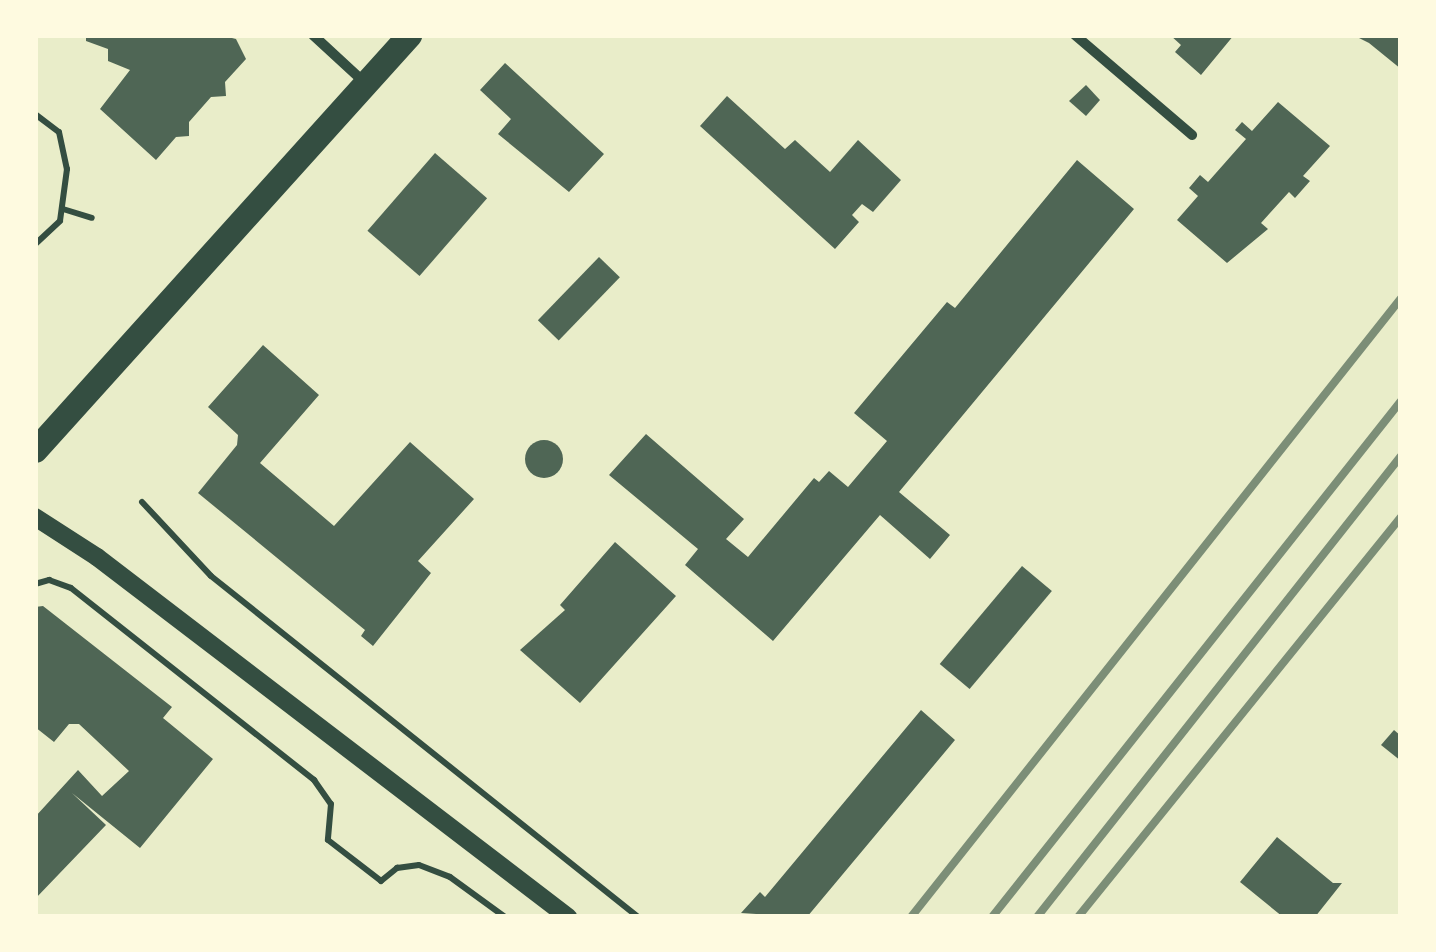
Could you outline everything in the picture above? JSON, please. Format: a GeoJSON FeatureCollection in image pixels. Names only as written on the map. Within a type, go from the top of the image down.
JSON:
{"type":"FeatureCollection","features":[{"type":"Feature","properties":{"kind":"main road"},"geometry":{"type":"LineString","coordinates":[[35,450],[409,35]]}},
{"type":"Feature","properties":{"kind":"street"},"geometry":{"type":"LineString","coordinates":[[313,35],[366,83]]}},
{"type":"Feature","properties":{"kind":"street"},"geometry":{"type":"LineString","coordinates":[[1075,35],[1192,135]]}},
{"type":"Feature","properties":{"kind":"street"},"geometry":{"type":"LineString","coordinates":[[35,517],[97,557],[568,917]]}},
{"type":"Feature","properties":{"kind":"path"},"geometry":{"type":"LineString","coordinates":[[35,114],[59,132],[66,153],[60,221],[35,244]]}},
{"type":"Feature","properties":{"kind":"path"},"geometry":{"type":"LineString","coordinates":[[64,209],[92,218]]}},
{"type":"Feature","properties":{"kind":"path"},"geometry":{"type":"LineString","coordinates":[[142,502],[212,576],[638,917]]}},
{"type":"Feature","properties":{"kind":"path"},"geometry":{"type":"LineString","coordinates":[[35,584],[49,580],[71,588],[314,780],[332,804],[328,840],[381,881],[397,868],[419,866],[450,877],[505,917]]}},
{"type":"Feature","properties":{"kind":"building"},"geometry":{"type":"Polygon","coordinates":[[[86,35],[220,35],[236,39],[246,59],[225,82],[226,96],[211,97],[189,122],[189,136],[176,137],[156,160],[100,109],[130,70],[108,61],[108,49],[86,41],[86,35]]]}},
{"type":"Feature","properties":{"kind":"building"},"geometry":{"type":"Polygon","coordinates":[[[1170,35],[1234,35],[1201,75],[1175,52],[1181,45],[1170,35]]]}},
{"type":"Feature","properties":{"kind":"building"},"geometry":{"type":"Polygon","coordinates":[[[1353,35],[1401,35],[1401,69],[1369,43],[1353,35]]]}},
{"type":"Feature","properties":{"kind":"building"},"geometry":{"type":"Polygon","coordinates":[[[505,63],[604,154],[569,192],[498,134],[511,119],[480,90],[505,63]]]}},
{"type":"Feature","properties":{"kind":"building"},"geometry":{"type":"Polygon","coordinates":[[[1086,85],[1100,100],[1086,116],[1069,101],[1086,85]]]}},
{"type":"Feature","properties":{"kind":"building"},"geometry":{"type":"Polygon","coordinates":[[[727,96],[785,149],[795,140],[830,172],[858,140],[901,180],[873,212],[862,204],[852,215],[859,222],[835,249],[700,126],[727,96]]]}},
{"type":"Feature","properties":{"kind":"building"},"geometry":{"type":"Polygon","coordinates":[[[1278,102],[1330,146],[1303,176],[1310,181],[1295,198],[1289,192],[1261,223],[1268,229],[1227,263],[1177,220],[1198,196],[1189,188],[1200,175],[1208,182],[1246,139],[1235,130],[1242,122],[1252,131],[1278,102]]]}},
{"type":"Feature","properties":{"kind":"building"},"geometry":{"type":"Polygon","coordinates":[[[435,153],[487,198],[420,276],[367,231],[435,153]]]}},
{"type":"Feature","properties":{"kind":"building"},"geometry":{"type":"Polygon","coordinates":[[[1077,160],[1134,209],[899,492],[950,535],[930,559],[880,515],[773,641],[685,565],[698,549],[609,475],[646,434],[744,519],[726,539],[748,557],[814,478],[819,482],[829,471],[848,487],[887,441],[854,413],[947,302],[955,308],[1077,160]]]}},
{"type":"Feature","properties":{"kind":"building"},"geometry":{"type":"Polygon","coordinates":[[[599,257],[620,277],[559,340],[538,320],[599,257]]]}},
{"type":"Feature","properties":{"kind":"building"},"geometry":{"type":"Polygon","coordinates":[[[263,345],[319,395],[260,463],[334,526],[410,442],[474,499],[418,561],[431,573],[373,646],[361,636],[365,630],[198,493],[237,445],[238,435],[208,407],[263,345]]]}},
{"type":"Feature","properties":{"kind":"building"},"geometry":{"type":"Polygon","coordinates":[[[544,440],[558,445],[563,459],[558,473],[544,478],[530,473],[525,459],[530,445],[544,440]]]}},
{"type":"Feature","properties":{"kind":"building"},"geometry":{"type":"Polygon","coordinates":[[[615,542],[676,596],[580,703],[520,650],[565,610],[560,605],[615,542]]]}},
{"type":"Feature","properties":{"kind":"building"},"geometry":{"type":"Polygon","coordinates":[[[1022,566],[1052,591],[970,689],[940,664],[1022,566]]]}},
{"type":"Feature","properties":{"kind":"building"},"geometry":{"type":"Polygon","coordinates":[[[43,606],[172,707],[163,718],[213,759],[140,848],[72,793],[106,825],[35,899],[35,817],[78,770],[102,796],[129,771],[79,724],[69,724],[54,742],[35,727],[35,607],[43,606]]]}},
{"type":"Feature","properties":{"kind":"building"},"geometry":{"type":"Polygon","coordinates":[[[921,710],[955,740],[807,917],[741,913],[760,892],[765,897],[921,710]]]}},
{"type":"Feature","properties":{"kind":"building"},"geometry":{"type":"Polygon","coordinates":[[[1394,730],[1401,736],[1401,761],[1381,745],[1394,730]]]}},
{"type":"Feature","properties":{"kind":"building"},"geometry":{"type":"Polygon","coordinates":[[[1277,837],[1333,883],[1342,883],[1315,917],[1283,917],[1240,882],[1277,837]]]}},
{"type":"Feature","properties":{"kind":"railway"},"geometry":{"type":"LineString","coordinates":[[911,917],[1401,298]]}},
{"type":"Feature","properties":{"kind":"railway"},"geometry":{"type":"LineString","coordinates":[[992,917],[1401,401]]}},
{"type":"Feature","properties":{"kind":"railway"},"geometry":{"type":"LineString","coordinates":[[1037,917],[1401,456]]}},
{"type":"Feature","properties":{"kind":"railway"},"geometry":{"type":"LineString","coordinates":[[1078,917],[1401,517]]}}]}
